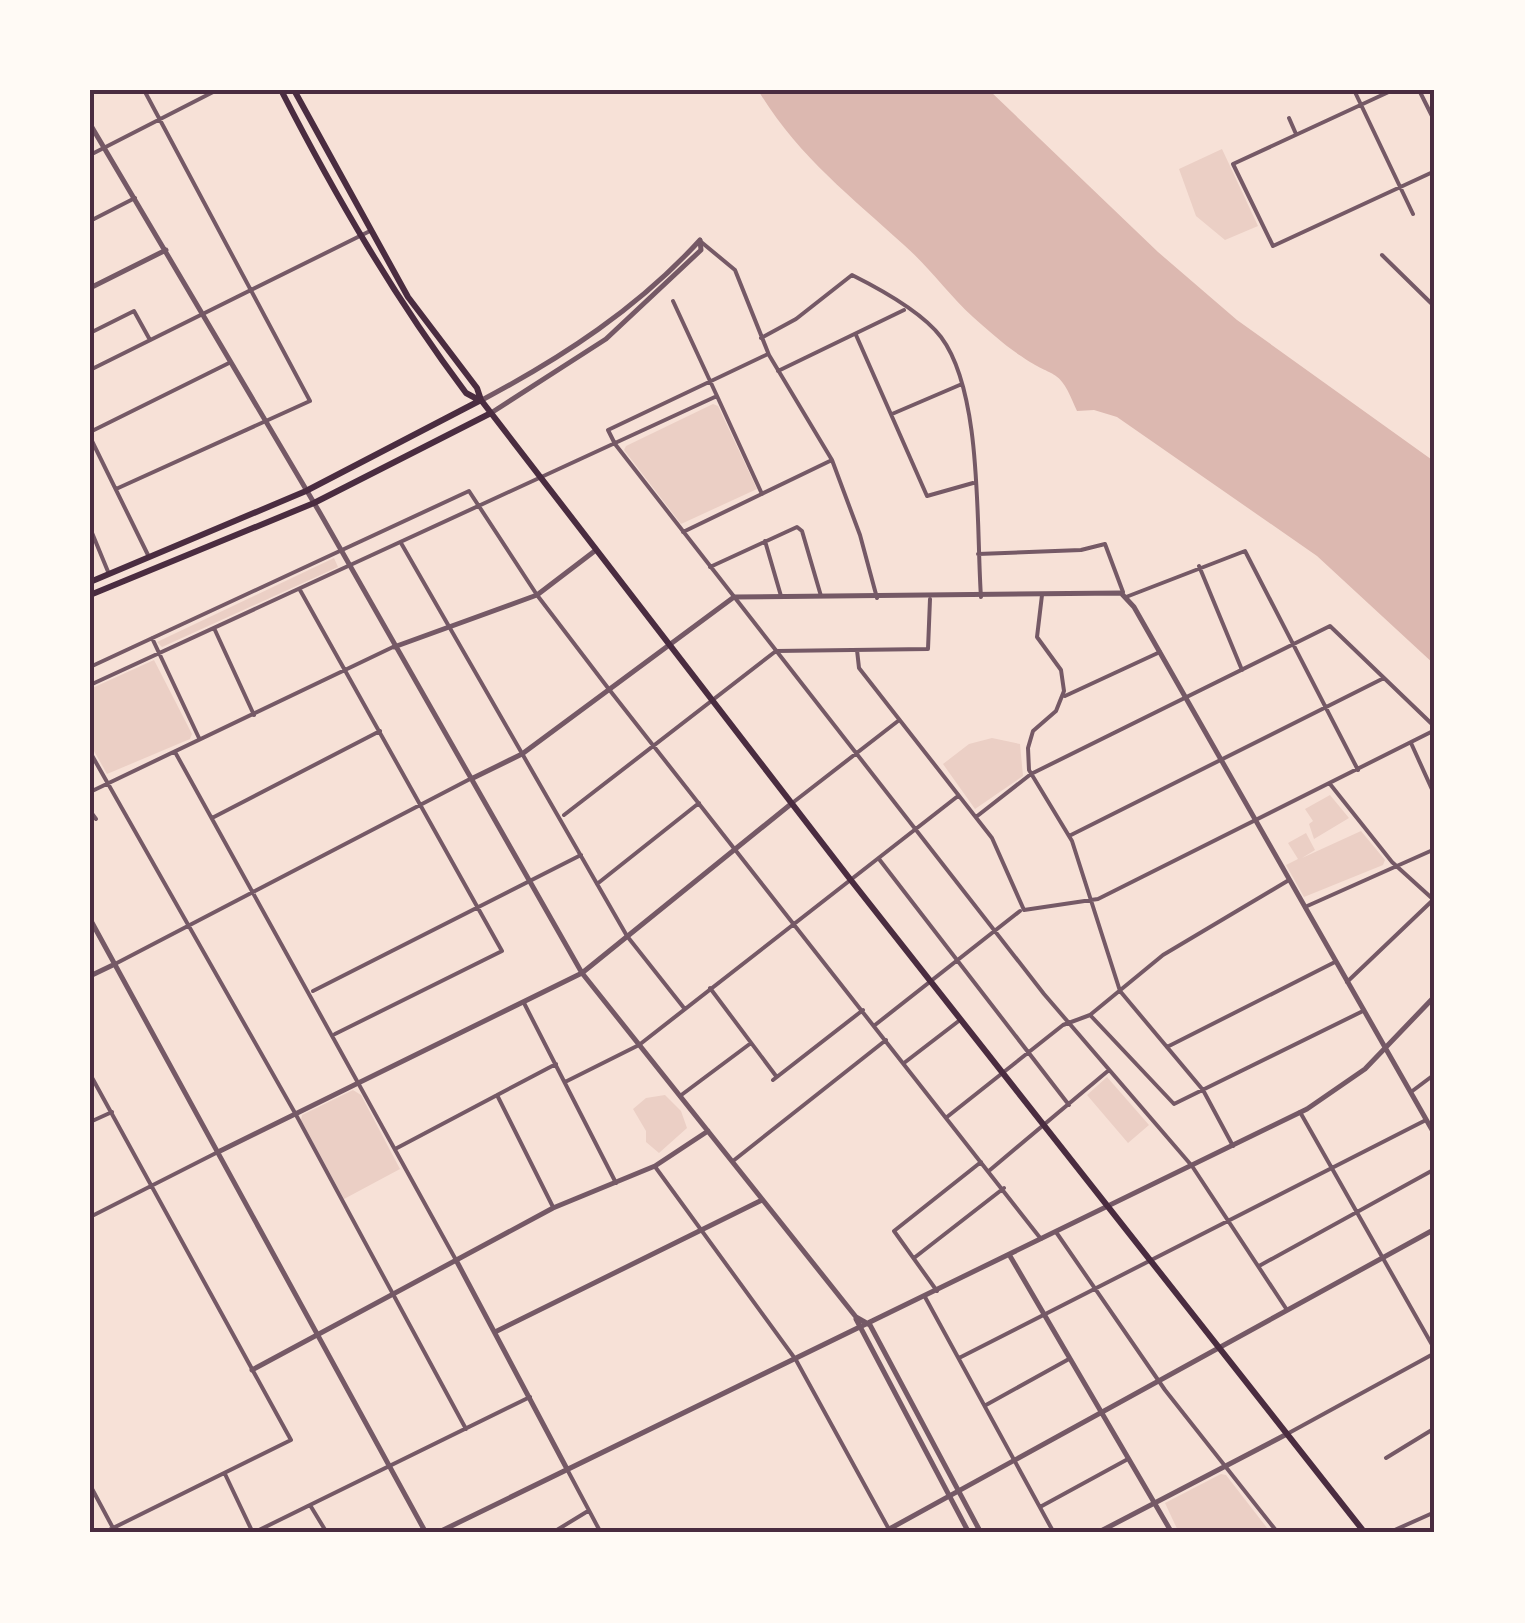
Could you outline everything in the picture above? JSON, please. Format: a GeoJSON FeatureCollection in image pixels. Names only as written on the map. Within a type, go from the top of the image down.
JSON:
{"type":"FeatureCollection","features":[{"type":"Feature","properties":{"kind":"main road"},"geometry":{"type":"LineString","coordinates":[[281,90],[359,236],[420,331],[466,393],[480,400],[491,413],[791,804],[1365,1533]]}},
{"type":"Feature","properties":{"kind":"main road"},"geometry":{"type":"LineString","coordinates":[[294,90],[408,297],[477,388],[480,400]]}},
{"type":"Feature","properties":{"kind":"main road"},"geometry":{"type":"LineString","coordinates":[[90,582],[306,490],[480,400]]}},
{"type":"Feature","properties":{"kind":"main road"},"geometry":{"type":"LineString","coordinates":[[90,595],[314,502],[491,413]]}},
{"type":"Feature","properties":{"kind":"street"},"geometry":{"type":"LineString","coordinates":[[116,489],[268,424],[310,401],[144,90]]}},
{"type":"Feature","properties":{"kind":"street"},"geometry":{"type":"LineString","coordinates":[[90,155],[217,90]]}},
{"type":"Feature","properties":{"kind":"street"},"geometry":{"type":"LineString","coordinates":[[1354,90],[1413,214]]}},
{"type":"Feature","properties":{"kind":"street"},"geometry":{"type":"LineString","coordinates":[[1394,90],[1234,164],[1273,246],[1435,171]]}},
{"type":"Feature","properties":{"kind":"street"},"geometry":{"type":"LineString","coordinates":[[1420,90],[1435,122]]}},
{"type":"Feature","properties":{"kind":"street"},"geometry":{"type":"LineString","coordinates":[[1289,118],[1296,134]]}},
{"type":"Feature","properties":{"kind":"street"},"geometry":{"type":"LineString","coordinates":[[90,124],[314,502],[582,973],[856,1317],[870,1325],[981,1533]]}},
{"type":"Feature","properties":{"kind":"street"},"geometry":{"type":"LineString","coordinates":[[90,221],[135,198]]}},
{"type":"Feature","properties":{"kind":"street"},"geometry":{"type":"LineString","coordinates":[[90,370],[370,231]]}},
{"type":"Feature","properties":{"kind":"street"},"geometry":{"type":"LineString","coordinates":[[480,400],[535,372],[606,325],[668,276],[700,240]]}},
{"type":"Feature","properties":{"kind":"street"},"geometry":{"type":"LineString","coordinates":[[700,240],[735,270],[768,354],[832,460],[860,535],[877,598]]}},
{"type":"Feature","properties":{"kind":"street"},"geometry":{"type":"LineString","coordinates":[[491,413],[619,328],[701,250],[700,240]]}},
{"type":"Feature","properties":{"kind":"street"},"geometry":{"type":"LineString","coordinates":[[90,288],[166,250]]}},
{"type":"Feature","properties":{"kind":"street"},"geometry":{"type":"LineString","coordinates":[[1382,255],[1435,307]]}},
{"type":"Feature","properties":{"kind":"street"},"geometry":{"type":"LineString","coordinates":[[761,338],[796,319],[852,275],[941,338],[969,404],[981,597]]}},
{"type":"Feature","properties":{"kind":"street"},"geometry":{"type":"LineString","coordinates":[[673,301],[762,494]]}},
{"type":"Feature","properties":{"kind":"street"},"geometry":{"type":"LineString","coordinates":[[778,372],[905,309]]}},
{"type":"Feature","properties":{"kind":"street"},"geometry":{"type":"LineString","coordinates":[[90,333],[134,311],[150,340]]}},
{"type":"Feature","properties":{"kind":"street"},"geometry":{"type":"LineString","coordinates":[[856,335],[927,496],[974,483]]}},
{"type":"Feature","properties":{"kind":"street"},"geometry":{"type":"LineString","coordinates":[[768,354],[608,430],[615,444],[1068,1023],[1192,1166],[1287,1310]]}},
{"type":"Feature","properties":{"kind":"street"},"geometry":{"type":"LineString","coordinates":[[149,558],[90,435],[231,362]]}},
{"type":"Feature","properties":{"kind":"street"},"geometry":{"type":"LineString","coordinates":[[892,414],[962,384]]}},
{"type":"Feature","properties":{"kind":"street"},"geometry":{"type":"LineString","coordinates":[[90,685],[717,396]]}},
{"type":"Feature","properties":{"kind":"street"},"geometry":{"type":"LineString","coordinates":[[682,532],[832,460]]}},
{"type":"Feature","properties":{"kind":"street"},"geometry":{"type":"LineString","coordinates":[[90,666],[470,492],[538,595],[608,688],[1041,1239]]}},
{"type":"Feature","properties":{"kind":"street"},"geometry":{"type":"LineString","coordinates":[[90,528],[109,574]]}},
{"type":"Feature","properties":{"kind":"street"},"geometry":{"type":"LineString","coordinates":[[710,567],[800,528],[820,598]]}},
{"type":"Feature","properties":{"kind":"street"},"geometry":{"type":"LineString","coordinates":[[765,541],[781,596]]}},
{"type":"Feature","properties":{"kind":"street"},"geometry":{"type":"LineString","coordinates":[[400,542],[627,936],[684,1008]]}},
{"type":"Feature","properties":{"kind":"street"},"geometry":{"type":"LineString","coordinates":[[978,554],[1082,550],[1105,544],[1124,595],[1435,1135]]}},
{"type":"Feature","properties":{"kind":"street"},"geometry":{"type":"LineString","coordinates":[[90,792],[394,647],[538,595],[596,550]]}},
{"type":"Feature","properties":{"kind":"street"},"geometry":{"type":"LineString","coordinates":[[90,976],[522,754],[734,597],[930,599],[1124,595],[1244,552],[1358,770]]}},
{"type":"Feature","properties":{"kind":"street"},"geometry":{"type":"LineString","coordinates":[[1199,566],[1242,670]]}},
{"type":"Feature","properties":{"kind":"street"},"geometry":{"type":"LineString","coordinates":[[300,589],[482,908],[502,950],[335,1034]]}},
{"type":"Feature","properties":{"kind":"street"},"geometry":{"type":"LineString","coordinates":[[1042,595],[1038,637],[1062,672],[1063,696],[1056,711],[1031,736],[1027,754],[1031,774],[1070,836],[1120,991],[1203,1090],[1233,1146]]}},
{"type":"Feature","properties":{"kind":"street"},"geometry":{"type":"LineString","coordinates":[[564,815],[776,651],[928,649],[930,599]]}},
{"type":"Feature","properties":{"kind":"street"},"geometry":{"type":"LineString","coordinates":[[874,1025],[1022,910],[1092,901],[1435,729],[1333,626],[1031,774],[976,818]]}},
{"type":"Feature","properties":{"kind":"street"},"geometry":{"type":"LineString","coordinates":[[214,628],[254,715]]}},
{"type":"Feature","properties":{"kind":"street"},"geometry":{"type":"LineString","coordinates":[[152,638],[200,740]]}},
{"type":"Feature","properties":{"kind":"street"},"geometry":{"type":"LineString","coordinates":[[857,650],[859,668],[998,850],[1022,910]]}},
{"type":"Feature","properties":{"kind":"street"},"geometry":{"type":"LineString","coordinates":[[1063,696],[1160,652]]}},
{"type":"Feature","properties":{"kind":"street"},"geometry":{"type":"LineString","coordinates":[[1070,836],[1384,678]]}},
{"type":"Feature","properties":{"kind":"street"},"geometry":{"type":"LineString","coordinates":[[90,1217],[582,973],[899,720]]}},
{"type":"Feature","properties":{"kind":"street"},"geometry":{"type":"LineString","coordinates":[[212,818],[380,731]]}},
{"type":"Feature","properties":{"kind":"street"},"geometry":{"type":"LineString","coordinates":[[1411,743],[1435,796]]}},
{"type":"Feature","properties":{"kind":"street"},"geometry":{"type":"LineString","coordinates":[[90,752],[295,1113],[466,1429]]}},
{"type":"Feature","properties":{"kind":"street"},"geometry":{"type":"LineString","coordinates":[[175,752],[335,1034],[601,1533]]}},
{"type":"Feature","properties":{"kind":"street"},"geometry":{"type":"LineString","coordinates":[[1330,784],[1396,866],[1434,900],[1347,982]]}},
{"type":"Feature","properties":{"kind":"street"},"geometry":{"type":"LineString","coordinates":[[565,1082],[639,1045],[958,796]]}},
{"type":"Feature","properties":{"kind":"street"},"geometry":{"type":"LineString","coordinates":[[598,884],[699,803]]}},
{"type":"Feature","properties":{"kind":"street"},"geometry":{"type":"LineString","coordinates":[[90,811],[96,820]]}},
{"type":"Feature","properties":{"kind":"street"},"geometry":{"type":"LineString","coordinates":[[1305,907],[1435,849]]}},
{"type":"Feature","properties":{"kind":"street"},"geometry":{"type":"LineString","coordinates":[[311,992],[531,884],[581,855]]}},
{"type":"Feature","properties":{"kind":"street"},"geometry":{"type":"LineString","coordinates":[[878,858],[1068,1105]]}},
{"type":"Feature","properties":{"kind":"street"},"geometry":{"type":"LineString","coordinates":[[947,1116],[1068,1023],[1090,1016],[1163,955],[1289,880]]}},
{"type":"Feature","properties":{"kind":"street"},"geometry":{"type":"LineString","coordinates":[[90,920],[426,1533]]}},
{"type":"Feature","properties":{"kind":"street"},"geometry":{"type":"LineString","coordinates":[[1167,1048],[1335,962]]}},
{"type":"Feature","properties":{"kind":"street"},"geometry":{"type":"LineString","coordinates":[[710,988],[775,1079],[863,1010]]}},
{"type":"Feature","properties":{"kind":"street"},"geometry":{"type":"LineString","coordinates":[[437,1533],[1300,1112],[1344,1086],[1386,1049],[1435,996]]}},
{"type":"Feature","properties":{"kind":"street"},"geometry":{"type":"LineString","coordinates":[[524,1003],[616,1183]]}},
{"type":"Feature","properties":{"kind":"street"},"geometry":{"type":"LineString","coordinates":[[1090,1016],[1170,1103],[1364,1011]]}},
{"type":"Feature","properties":{"kind":"street"},"geometry":{"type":"LineString","coordinates":[[904,1063],[962,1018]]}},
{"type":"Feature","properties":{"kind":"street"},"geometry":{"type":"LineString","coordinates":[[732,1161],[886,1040]]}},
{"type":"Feature","properties":{"kind":"street"},"geometry":{"type":"LineString","coordinates":[[680,1096],[751,1043]]}},
{"type":"Feature","properties":{"kind":"street"},"geometry":{"type":"LineString","coordinates":[[397,1148],[556,1064]]}},
{"type":"Feature","properties":{"kind":"street"},"geometry":{"type":"LineString","coordinates":[[990,1170],[1109,1070]]}},
{"type":"Feature","properties":{"kind":"street"},"geometry":{"type":"LineString","coordinates":[[90,1074],[291,1440],[103,1533]]}},
{"type":"Feature","properties":{"kind":"street"},"geometry":{"type":"LineString","coordinates":[[1410,1092],[1435,1074]]}},
{"type":"Feature","properties":{"kind":"street"},"geometry":{"type":"LineString","coordinates":[[497,1095],[553,1208]]}},
{"type":"Feature","properties":{"kind":"street"},"geometry":{"type":"LineString","coordinates":[[90,1122],[112,1112]]}},
{"type":"Feature","properties":{"kind":"street"},"geometry":{"type":"LineString","coordinates":[[1097,1533],[1227,1468],[1435,1352],[1300,1112]]}},
{"type":"Feature","properties":{"kind":"street"},"geometry":{"type":"LineString","coordinates":[[958,1358],[1426,1120]]}},
{"type":"Feature","properties":{"kind":"street"},"geometry":{"type":"LineString","coordinates":[[252,1370],[553,1208],[655,1166],[708,1131]]}},
{"type":"Feature","properties":{"kind":"street"},"geometry":{"type":"LineString","coordinates":[[937,1291],[896,1228],[982,1160]]}},
{"type":"Feature","properties":{"kind":"street"},"geometry":{"type":"LineString","coordinates":[[655,1166],[796,1360],[890,1531]]}},
{"type":"Feature","properties":{"kind":"street"},"geometry":{"type":"LineString","coordinates":[[1259,1266],[1435,1169]]}},
{"type":"Feature","properties":{"kind":"street"},"geometry":{"type":"LineString","coordinates":[[914,1258],[1004,1188]]}},
{"type":"Feature","properties":{"kind":"street"},"geometry":{"type":"LineString","coordinates":[[495,1332],[762,1200]]}},
{"type":"Feature","properties":{"kind":"street"},"geometry":{"type":"LineString","coordinates":[[882,1533],[1435,1229]]}},
{"type":"Feature","properties":{"kind":"street"},"geometry":{"type":"LineString","coordinates":[[1056,1232],[1158,1381],[1278,1533]]}},
{"type":"Feature","properties":{"kind":"street"},"geometry":{"type":"LineString","coordinates":[[1010,1256],[1172,1533]]}},
{"type":"Feature","properties":{"kind":"street"},"geometry":{"type":"LineString","coordinates":[[926,1297],[1054,1533]]}},
{"type":"Feature","properties":{"kind":"street"},"geometry":{"type":"LineString","coordinates":[[856,1317],[969,1533]]}},
{"type":"Feature","properties":{"kind":"street"},"geometry":{"type":"LineString","coordinates":[[984,1406],[1069,1359]]}},
{"type":"Feature","properties":{"kind":"street"},"geometry":{"type":"LineString","coordinates":[[225,1474],[253,1533],[530,1397]]}},
{"type":"Feature","properties":{"kind":"street"},"geometry":{"type":"LineString","coordinates":[[1386,1458],[1435,1428]]}},
{"type":"Feature","properties":{"kind":"street"},"geometry":{"type":"LineString","coordinates":[[1040,1507],[1128,1459]]}},
{"type":"Feature","properties":{"kind":"street"},"geometry":{"type":"LineString","coordinates":[[90,1485],[113,1528]]}},
{"type":"Feature","properties":{"kind":"street"},"geometry":{"type":"LineString","coordinates":[[310,1505],[326,1533]]}},
{"type":"Feature","properties":{"kind":"street"},"geometry":{"type":"LineString","coordinates":[[552,1533],[588,1511]]}},
{"type":"Feature","properties":{"kind":"street"},"geometry":{"type":"LineString","coordinates":[[1388,1533],[1434,1515]]}},
{"type":"Feature","properties":{"kind":"shaded area"},"geometry":{"type":"Polygon","coordinates":[[[758,90],[989,90],[1158,252],[1237,320],[1435,462],[1435,665],[1317,556],[1117,417],[1094,410],[1077,411],[1055,375],[1015,352],[973,317],[913,254],[825,173],[789,134],[758,90]]]}},
{"type":"Feature","properties":{"kind":"shaded area"},"geometry":{"type":"Polygon","coordinates":[[[1222,149],[1258,226],[1225,240],[1196,216],[1179,169],[1222,149]]]}},
{"type":"Feature","properties":{"kind":"shaded area"},"geometry":{"type":"Polygon","coordinates":[[[713,404],[718,406],[757,489],[681,524],[624,450],[713,404]]]}},
{"type":"Feature","properties":{"kind":"shaded area"},"geometry":{"type":"Polygon","coordinates":[[[334,558],[338,567],[162,647],[157,642],[334,558]]]}},
{"type":"Feature","properties":{"kind":"shaded area"},"geometry":{"type":"Polygon","coordinates":[[[154,660],[192,734],[190,739],[107,774],[90,744],[90,689],[154,660]]]}},
{"type":"Feature","properties":{"kind":"shaded area"},"geometry":{"type":"Polygon","coordinates":[[[992,738],[1020,744],[1023,776],[975,809],[943,764],[969,744],[992,738]]]}},
{"type":"Feature","properties":{"kind":"shaded area"},"geometry":{"type":"Polygon","coordinates":[[[1330,795],[1349,818],[1314,839],[1309,824],[1313,821],[1305,809],[1330,795]]]}},
{"type":"Feature","properties":{"kind":"shaded area"},"geometry":{"type":"Polygon","coordinates":[[[1361,831],[1385,860],[1383,865],[1304,897],[1286,865],[1298,859],[1288,843],[1306,833],[1315,850],[1302,858],[1361,831]]]}},
{"type":"Feature","properties":{"kind":"shaded area"},"geometry":{"type":"Polygon","coordinates":[[[1107,1077],[1149,1125],[1128,1143],[1087,1095],[1107,1077]]]}},
{"type":"Feature","properties":{"kind":"shaded area"},"geometry":{"type":"Polygon","coordinates":[[[353,1090],[361,1095],[400,1169],[344,1199],[301,1120],[302,1115],[353,1090]]]}},
{"type":"Feature","properties":{"kind":"shaded area"},"geometry":{"type":"Polygon","coordinates":[[[665,1095],[681,1111],[687,1128],[659,1153],[646,1142],[646,1131],[633,1109],[646,1098],[665,1095]]]}},
{"type":"Feature","properties":{"kind":"shaded area"},"geometry":{"type":"Polygon","coordinates":[[[1226,1475],[1271,1533],[1179,1533],[1165,1503],[1226,1475]]]}}]}
